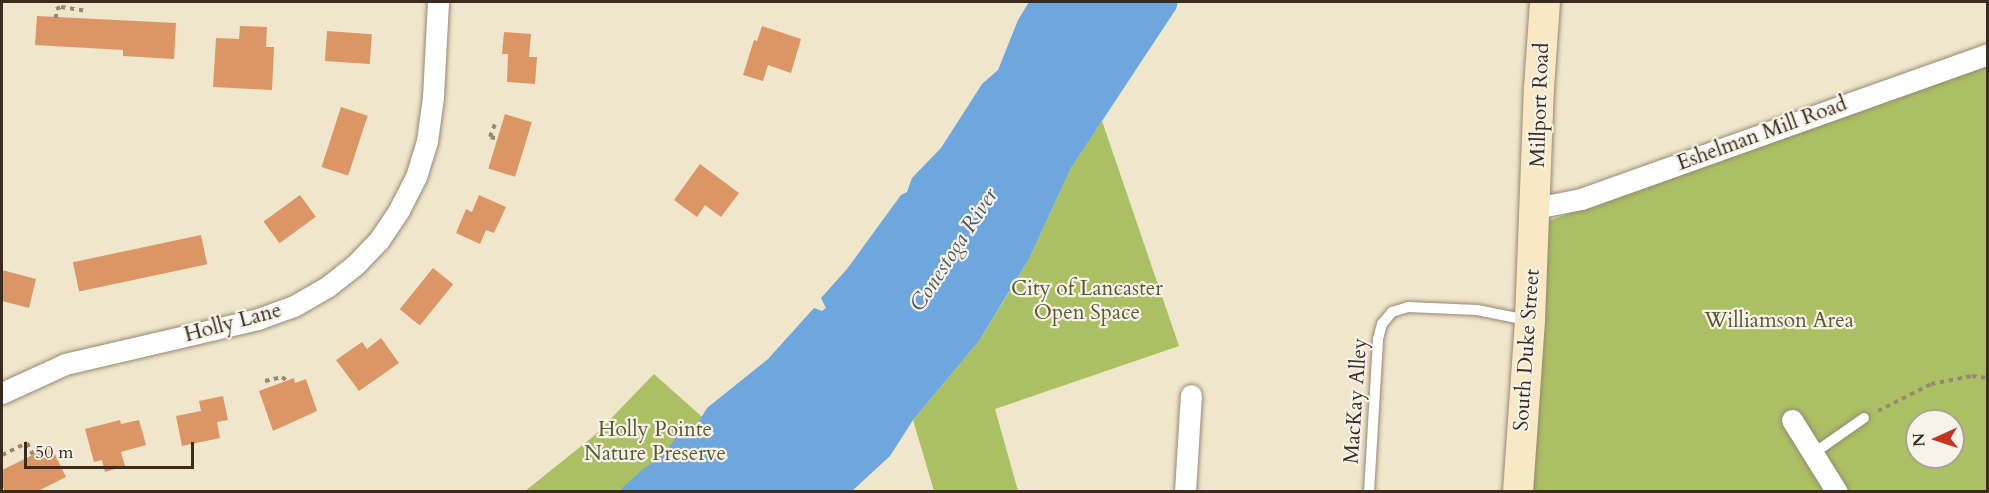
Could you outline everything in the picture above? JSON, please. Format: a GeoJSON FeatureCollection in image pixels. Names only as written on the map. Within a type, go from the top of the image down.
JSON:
{"type":"FeatureCollection","features":[{"type":"Feature","properties":{"kind":"main road","name":"Millport Road"},"geometry":{"type":"LineString","coordinates":[[1535,208],[1545,2]]}},
{"type":"Feature","properties":{"kind":"main road","name":"South Duke Street"},"geometry":{"type":"LineString","coordinates":[[1518,492],[1535,208]]}},
{"type":"Feature","properties":{"kind":"street","name":"Holly Lane"},"geometry":{"type":"LineString","coordinates":[[2,393],[65,364],[258,319],[294,306],[327,287],[355,265],[379,240],[399,210],[416,177],[427,141],[433,97],[438,2]]}},
{"type":"Feature","properties":{"kind":"street","name":"Eshelman Mill Road"},"geometry":{"type":"LineString","coordinates":[[1535,208],[1581,199],[1988,54]]}},
{"type":"Feature","properties":{"kind":"street"},"geometry":{"type":"LineString","coordinates":[[1185,492],[1191,394]]}},
{"type":"Feature","properties":{"kind":"street"},"geometry":{"type":"LineString","coordinates":[[1792,420],[1837,492]]}},
{"type":"Feature","properties":{"kind":"lane","name":"MacKay Alley"},"geometry":{"type":"LineString","coordinates":[[1369,492],[1378,339],[1382,324],[1392,312],[1408,307],[1477,310],[1530,320]]}},
{"type":"Feature","properties":{"kind":"lane"},"geometry":{"type":"LineString","coordinates":[[1814,453],[1864,418]]}},
{"type":"Feature","properties":{"kind":"path"},"geometry":{"type":"LineString","coordinates":[[56,18],[56,9],[61,6],[87,11]]}},
{"type":"Feature","properties":{"kind":"path"},"geometry":{"type":"LineString","coordinates":[[495,138],[490,137],[496,122]]}},
{"type":"Feature","properties":{"kind":"path"},"geometry":{"type":"LineString","coordinates":[[1864,418],[1931,384],[1972,376],[1988,378]]}},
{"type":"Feature","properties":{"kind":"path"},"geometry":{"type":"LineString","coordinates":[[265,381],[282,377],[287,381]]}},
{"type":"Feature","properties":{"kind":"path"},"geometry":{"type":"LineString","coordinates":[[2,455],[27,443],[33,455]]}},
{"type":"Feature","properties":{"kind":"green space","name":"Williamson Area"},"geometry":{"type":"Polygon","coordinates":[[[1987,66],[1987,491],[1533,492],[1548,221],[1987,66]]]}},
{"type":"Feature","properties":{"kind":"green space","name":"City of Lancaster Open Space"},"geometry":{"type":"Polygon","coordinates":[[[1102,121],[1179,346],[995,409],[1018,491],[934,491],[913,420],[979,341],[1029,259],[1071,168],[1102,121]]]}},
{"type":"Feature","properties":{"kind":"green space","name":"Holly Pointe Nature Preserve"},"geometry":{"type":"Polygon","coordinates":[[[654,374],[729,441],[677,491],[524,492],[595,435],[654,374]]]}},
{"type":"Feature","properties":{"kind":"water","name":"Conestoga River"},"geometry":{"type":"Polygon","coordinates":[[[1029,2],[1178,2],[1176,9],[1071,168],[1029,259],[979,341],[913,420],[890,456],[852,491],[619,491],[643,469],[659,459],[681,432],[698,423],[707,408],[768,359],[814,308],[822,311],[826,308],[821,298],[847,269],[901,195],[907,192],[912,178],[941,148],[982,84],[998,70],[1018,20],[1029,2]]]}},
{"type":"Feature","properties":{"kind":"building"},"geometry":{"type":"Polygon","coordinates":[[[37,16],[176,23],[174,59],[123,56],[123,50],[35,45],[37,16]]]}},
{"type":"Feature","properties":{"kind":"building"},"geometry":{"type":"Polygon","coordinates":[[[240,26],[267,27],[266,47],[274,47],[272,90],[213,87],[216,38],[239,39],[240,26]]]}},
{"type":"Feature","properties":{"kind":"building"},"geometry":{"type":"Polygon","coordinates":[[[762,26],[801,39],[791,73],[768,65],[763,81],[743,75],[754,40],[757,41],[762,26]]]}},
{"type":"Feature","properties":{"kind":"building"},"geometry":{"type":"Polygon","coordinates":[[[327,31],[372,34],[370,64],[325,61],[327,31]]]}},
{"type":"Feature","properties":{"kind":"building"},"geometry":{"type":"Polygon","coordinates":[[[504,32],[531,34],[529,57],[537,57],[535,84],[507,82],[508,54],[502,54],[504,32]]]}},
{"type":"Feature","properties":{"kind":"building"},"geometry":{"type":"Polygon","coordinates":[[[341,107],[368,116],[348,176],[322,167],[341,107]]]}},
{"type":"Feature","properties":{"kind":"building"},"geometry":{"type":"Polygon","coordinates":[[[505,114],[532,122],[515,177],[488,169],[505,114]]]}},
{"type":"Feature","properties":{"kind":"building"},"geometry":{"type":"Polygon","coordinates":[[[700,164],[739,193],[721,217],[705,205],[697,217],[674,200],[700,164]]]}},
{"type":"Feature","properties":{"kind":"building"},"geometry":{"type":"Polygon","coordinates":[[[300,195],[316,217],[279,243],[264,221],[300,195]]]}},
{"type":"Feature","properties":{"kind":"building"},"geometry":{"type":"Polygon","coordinates":[[[479,195],[506,207],[494,233],[486,230],[480,244],[456,233],[466,209],[472,212],[479,195]]]}},
{"type":"Feature","properties":{"kind":"building"},"geometry":{"type":"Polygon","coordinates":[[[201,235],[207,264],[79,292],[73,262],[201,235]]]}},
{"type":"Feature","properties":{"kind":"building"},"geometry":{"type":"Polygon","coordinates":[[[433,268],[453,284],[420,326],[400,309],[433,268]]]}},
{"type":"Feature","properties":{"kind":"building"},"geometry":{"type":"Polygon","coordinates":[[[2,270],[36,279],[29,308],[2,301],[2,270]]]}},
{"type":"Feature","properties":{"kind":"building"},"geometry":{"type":"Polygon","coordinates":[[[381,338],[399,363],[359,391],[336,360],[362,342],[367,349],[381,338]]]}},
{"type":"Feature","properties":{"kind":"building"},"geometry":{"type":"Polygon","coordinates":[[[294,378],[295,383],[306,379],[317,411],[273,431],[259,391],[294,378]]]}},
{"type":"Feature","properties":{"kind":"building"},"geometry":{"type":"Polygon","coordinates":[[[223,396],[228,420],[217,422],[220,438],[182,446],[176,416],[201,411],[199,401],[223,396]]]}},
{"type":"Feature","properties":{"kind":"building"},"geometry":{"type":"Polygon","coordinates":[[[120,420],[121,424],[139,420],[146,445],[121,452],[125,466],[105,472],[102,460],[94,462],[85,429],[120,420]]]}},
{"type":"Feature","properties":{"kind":"building"},"geometry":{"type":"Polygon","coordinates":[[[51,446],[66,477],[36,492],[5,492],[2,484],[2,470],[51,446]]]}}]}
